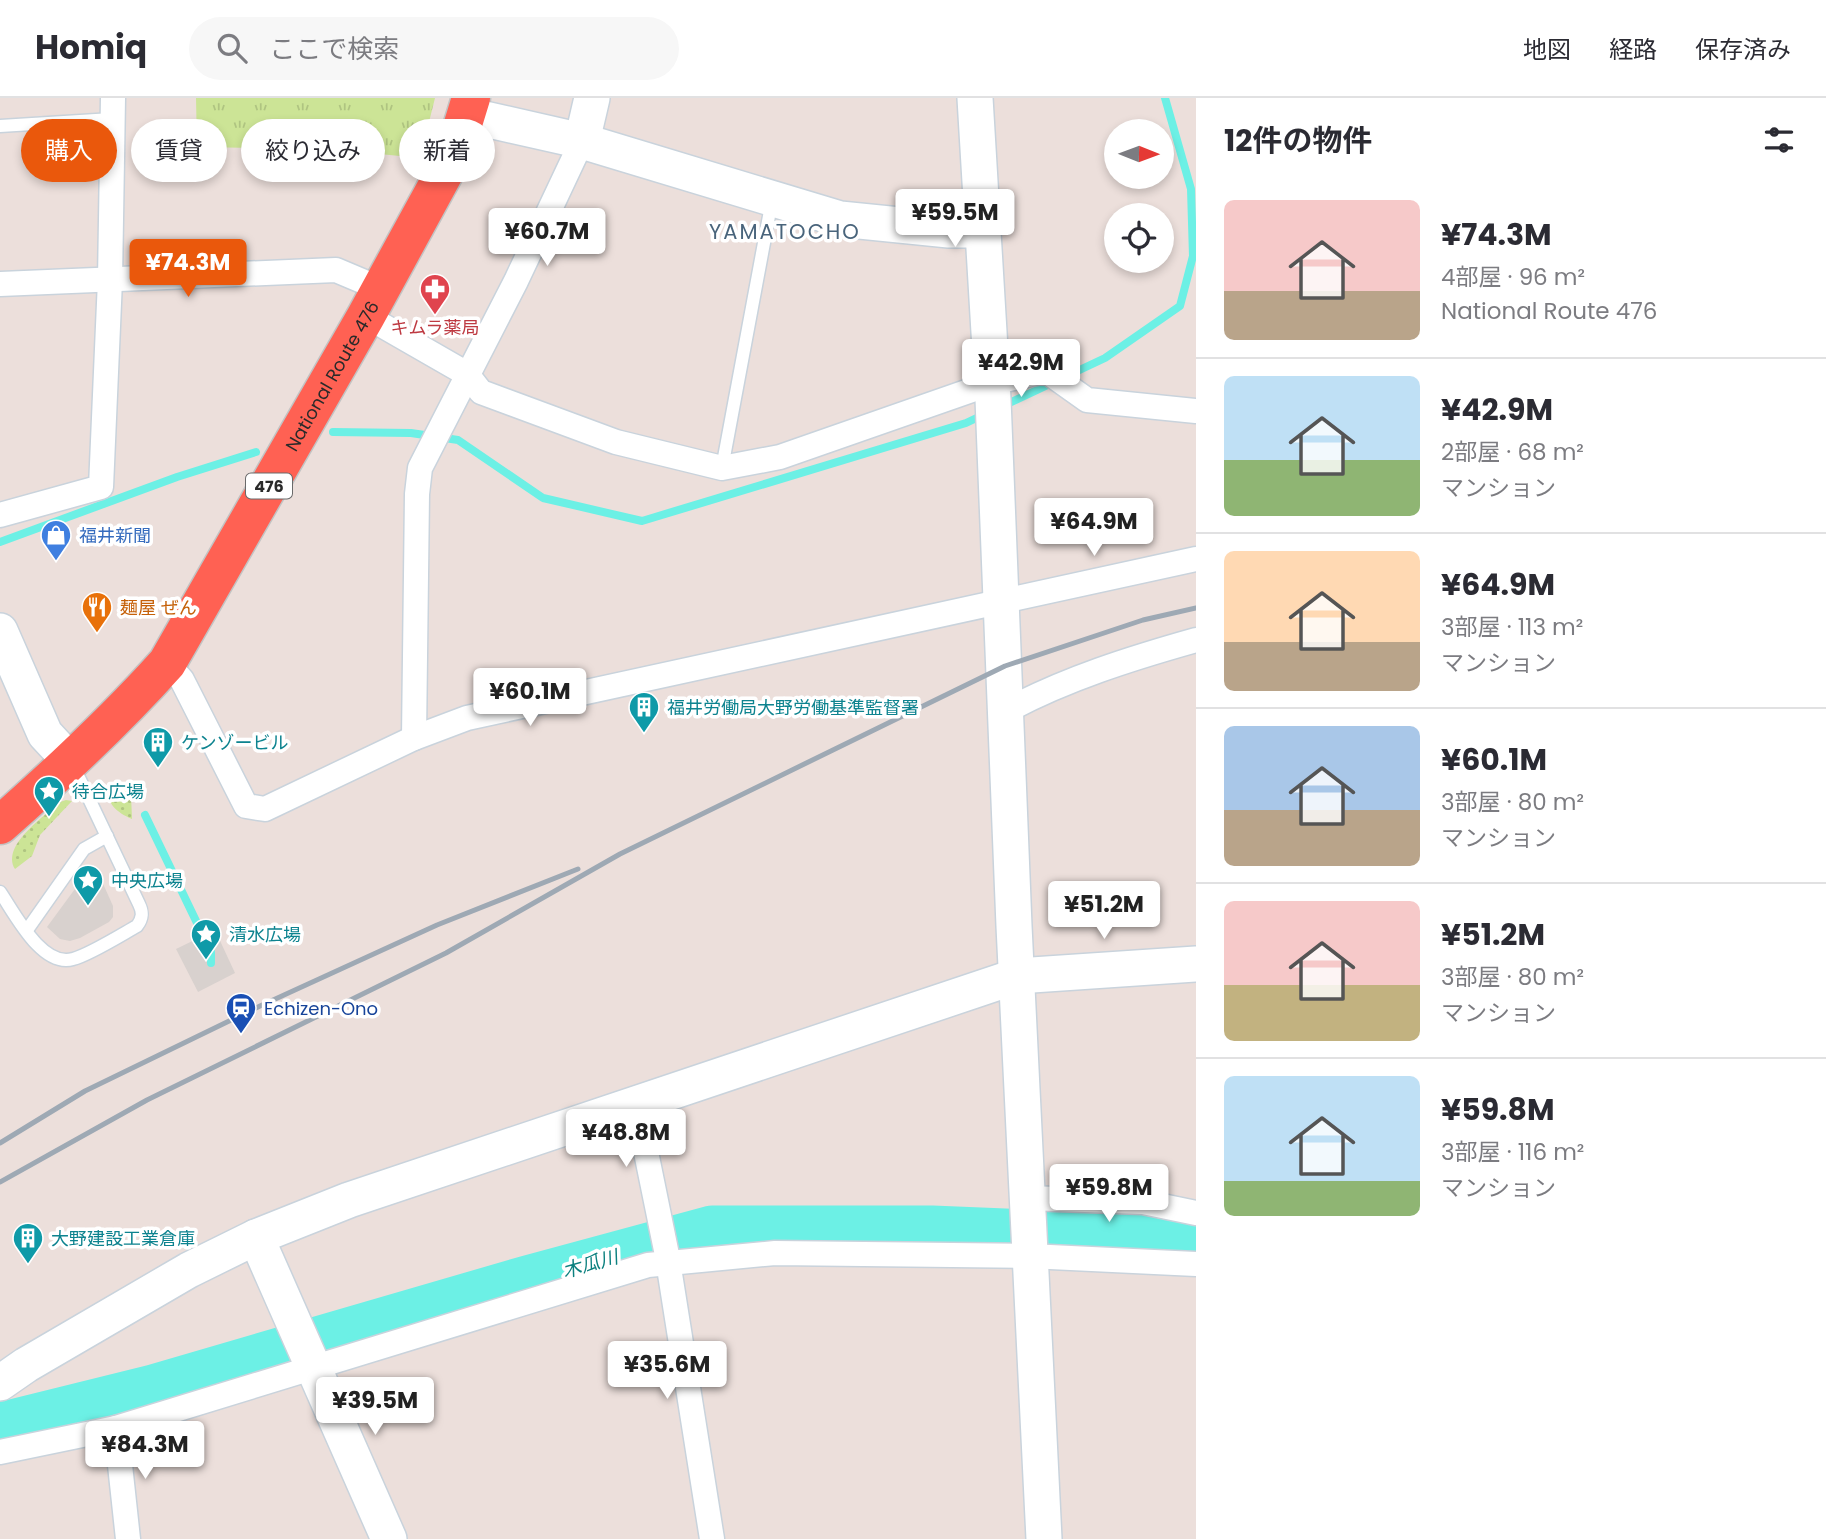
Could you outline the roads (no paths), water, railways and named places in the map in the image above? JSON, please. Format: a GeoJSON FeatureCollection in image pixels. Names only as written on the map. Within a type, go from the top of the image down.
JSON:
{"type":"FeatureCollection","features":[{"type":"Feature","properties":{"kind":"highway","name":"National Route 476"},"geometry":{"type":"LineString","coordinates":[[0,825],[71,762],[167,663],[443,174],[456,147],[469,106]]}},
{"type":"Feature","properties":{"kind":"street"},"geometry":{"type":"LineString","coordinates":[[414,738],[417,494],[420,468],[516,281],[582,141],[592,98]]}},
{"type":"Feature","properties":{"kind":"street"},"geometry":{"type":"LineString","coordinates":[[975,98],[993,404],[1044,1539]]}},
{"type":"Feature","properties":{"kind":"street"},"geometry":{"type":"LineString","coordinates":[[469,106],[839,219],[949,230],[982,230]]}},
{"type":"Feature","properties":{"kind":"street"},"geometry":{"type":"LineString","coordinates":[[0,515],[101,487],[110,280],[113,108]]}},
{"type":"Feature","properties":{"kind":"street"},"geometry":{"type":"LineString","coordinates":[[0,284],[336,270],[467,374],[481,392],[616,442],[722,468],[780,457],[993,404],[1040,372],[1049,373],[1087,400],[1196,411]]}},
{"type":"Feature","properties":{"kind":"street"},"geometry":{"type":"LineString","coordinates":[[167,663],[182,680],[246,806],[265,808],[414,738],[467,718],[1196,559]]}},
{"type":"Feature","properties":{"kind":"street"},"geometry":{"type":"LineString","coordinates":[[1006,711],[1038,694],[1149,653],[1196,640]]}},
{"type":"Feature","properties":{"kind":"street"},"geometry":{"type":"LineString","coordinates":[[3,645],[45,734],[71,762]]}},
{"type":"Feature","properties":{"kind":"street"},"geometry":{"type":"LineString","coordinates":[[0,1383],[26,1365],[189,1270],[256,1237],[349,1200],[1017,976],[1196,964]]}},
{"type":"Feature","properties":{"kind":"street"},"geometry":{"type":"LineString","coordinates":[[636,1103],[667,1260],[712,1539]]}},
{"type":"Feature","properties":{"kind":"street"},"geometry":{"type":"LineString","coordinates":[[0,1452],[116,1428],[307,1351],[667,1260],[775,1253],[1028,1227],[1143,1202],[1196,1213]]}},
{"type":"Feature","properties":{"kind":"street"},"geometry":{"type":"LineString","coordinates":[[1028,1227],[1196,1264]]}},
{"type":"Feature","properties":{"kind":"street"},"geometry":{"type":"LineString","coordinates":[[256,1237],[389,1539]]}},
{"type":"Feature","properties":{"kind":"street"},"geometry":{"type":"LineString","coordinates":[[116,1428],[128,1539]]}},
{"type":"Feature","properties":{"kind":"lane"},"geometry":{"type":"LineString","coordinates":[[0,126],[113,108]]}},
{"type":"Feature","properties":{"kind":"lane"},"geometry":{"type":"LineString","coordinates":[[722,468],[773,198]]}},
{"type":"Feature","properties":{"kind":"lane"},"geometry":{"type":"LineString","coordinates":[[0,892],[49,957],[73,959],[137,926],[142,909],[71,762]]}},
{"type":"Feature","properties":{"kind":"lane"},"geometry":{"type":"LineString","coordinates":[[27,930],[84,849],[107,836]]}},
{"type":"Feature","properties":{"kind":"waterway"},"geometry":{"type":"LineString","coordinates":[[1003,406],[1105,358],[1180,306],[1193,256],[1191,189],[1165,98]]}},
{"type":"Feature","properties":{"kind":"waterway"},"geometry":{"type":"LineString","coordinates":[[333,432],[411,433],[458,440],[543,498],[642,521],[966,423],[985,414]]}},
{"type":"Feature","properties":{"kind":"waterway"},"geometry":{"type":"LineString","coordinates":[[0,542],[177,477],[256,452]]}},
{"type":"Feature","properties":{"kind":"waterway"},"geometry":{"type":"LineString","coordinates":[[145,815],[211,952],[211,963]]}},
{"type":"Feature","properties":{"kind":"waterway","name":"木瓜川"},"geometry":{"type":"LineString","coordinates":[[0,1426],[153,1388],[527,1279],[712,1229],[932,1229],[1196,1240]]}},
{"type":"Feature","properties":{"kind":"railway"},"geometry":{"type":"LineString","coordinates":[[0,1182],[147,1100],[446,953],[620,854],[1005,666],[1143,620],[1196,608]]}},
{"type":"Feature","properties":{"kind":"railway"},"geometry":{"type":"LineString","coordinates":[[0,1143],[85,1091],[260,1006],[437,925],[578,869]]}},
{"type":"Feature","properties":{"kind":"place","name":"キムラ薬局"},"geometry":{"type":"Point","coordinates":[435,316]}},
{"type":"Feature","properties":{"kind":"place","name":"福井新聞"},"geometry":{"type":"Point","coordinates":[56,562]}},
{"type":"Feature","properties":{"kind":"place","name":"麺屋 ぜん"},"geometry":{"type":"Point","coordinates":[97,634]}},
{"type":"Feature","properties":{"kind":"place","name":"福井労働局大野労働基準監督署"},"geometry":{"type":"Point","coordinates":[644,734]}},
{"type":"Feature","properties":{"kind":"place","name":"ケンゾービル"},"geometry":{"type":"Point","coordinates":[158,769]}},
{"type":"Feature","properties":{"kind":"place","name":"待合広場"},"geometry":{"type":"Point","coordinates":[49,818]}},
{"type":"Feature","properties":{"kind":"place","name":"中央広場"},"geometry":{"type":"Point","coordinates":[88,907]}},
{"type":"Feature","properties":{"kind":"place","name":"清水広場"},"geometry":{"type":"Point","coordinates":[206,961]}},
{"type":"Feature","properties":{"kind":"place","name":"Echizen-Ono"},"geometry":{"type":"Point","coordinates":[241,1035]}},
{"type":"Feature","properties":{"kind":"place","name":"大野建設工業倉庫"},"geometry":{"type":"Point","coordinates":[28,1265]}},
{"type":"Feature","properties":{"kind":"district","name":"YAMATOCHO"},"geometry":{"type":"Point","coordinates":[785,231]}}]}
